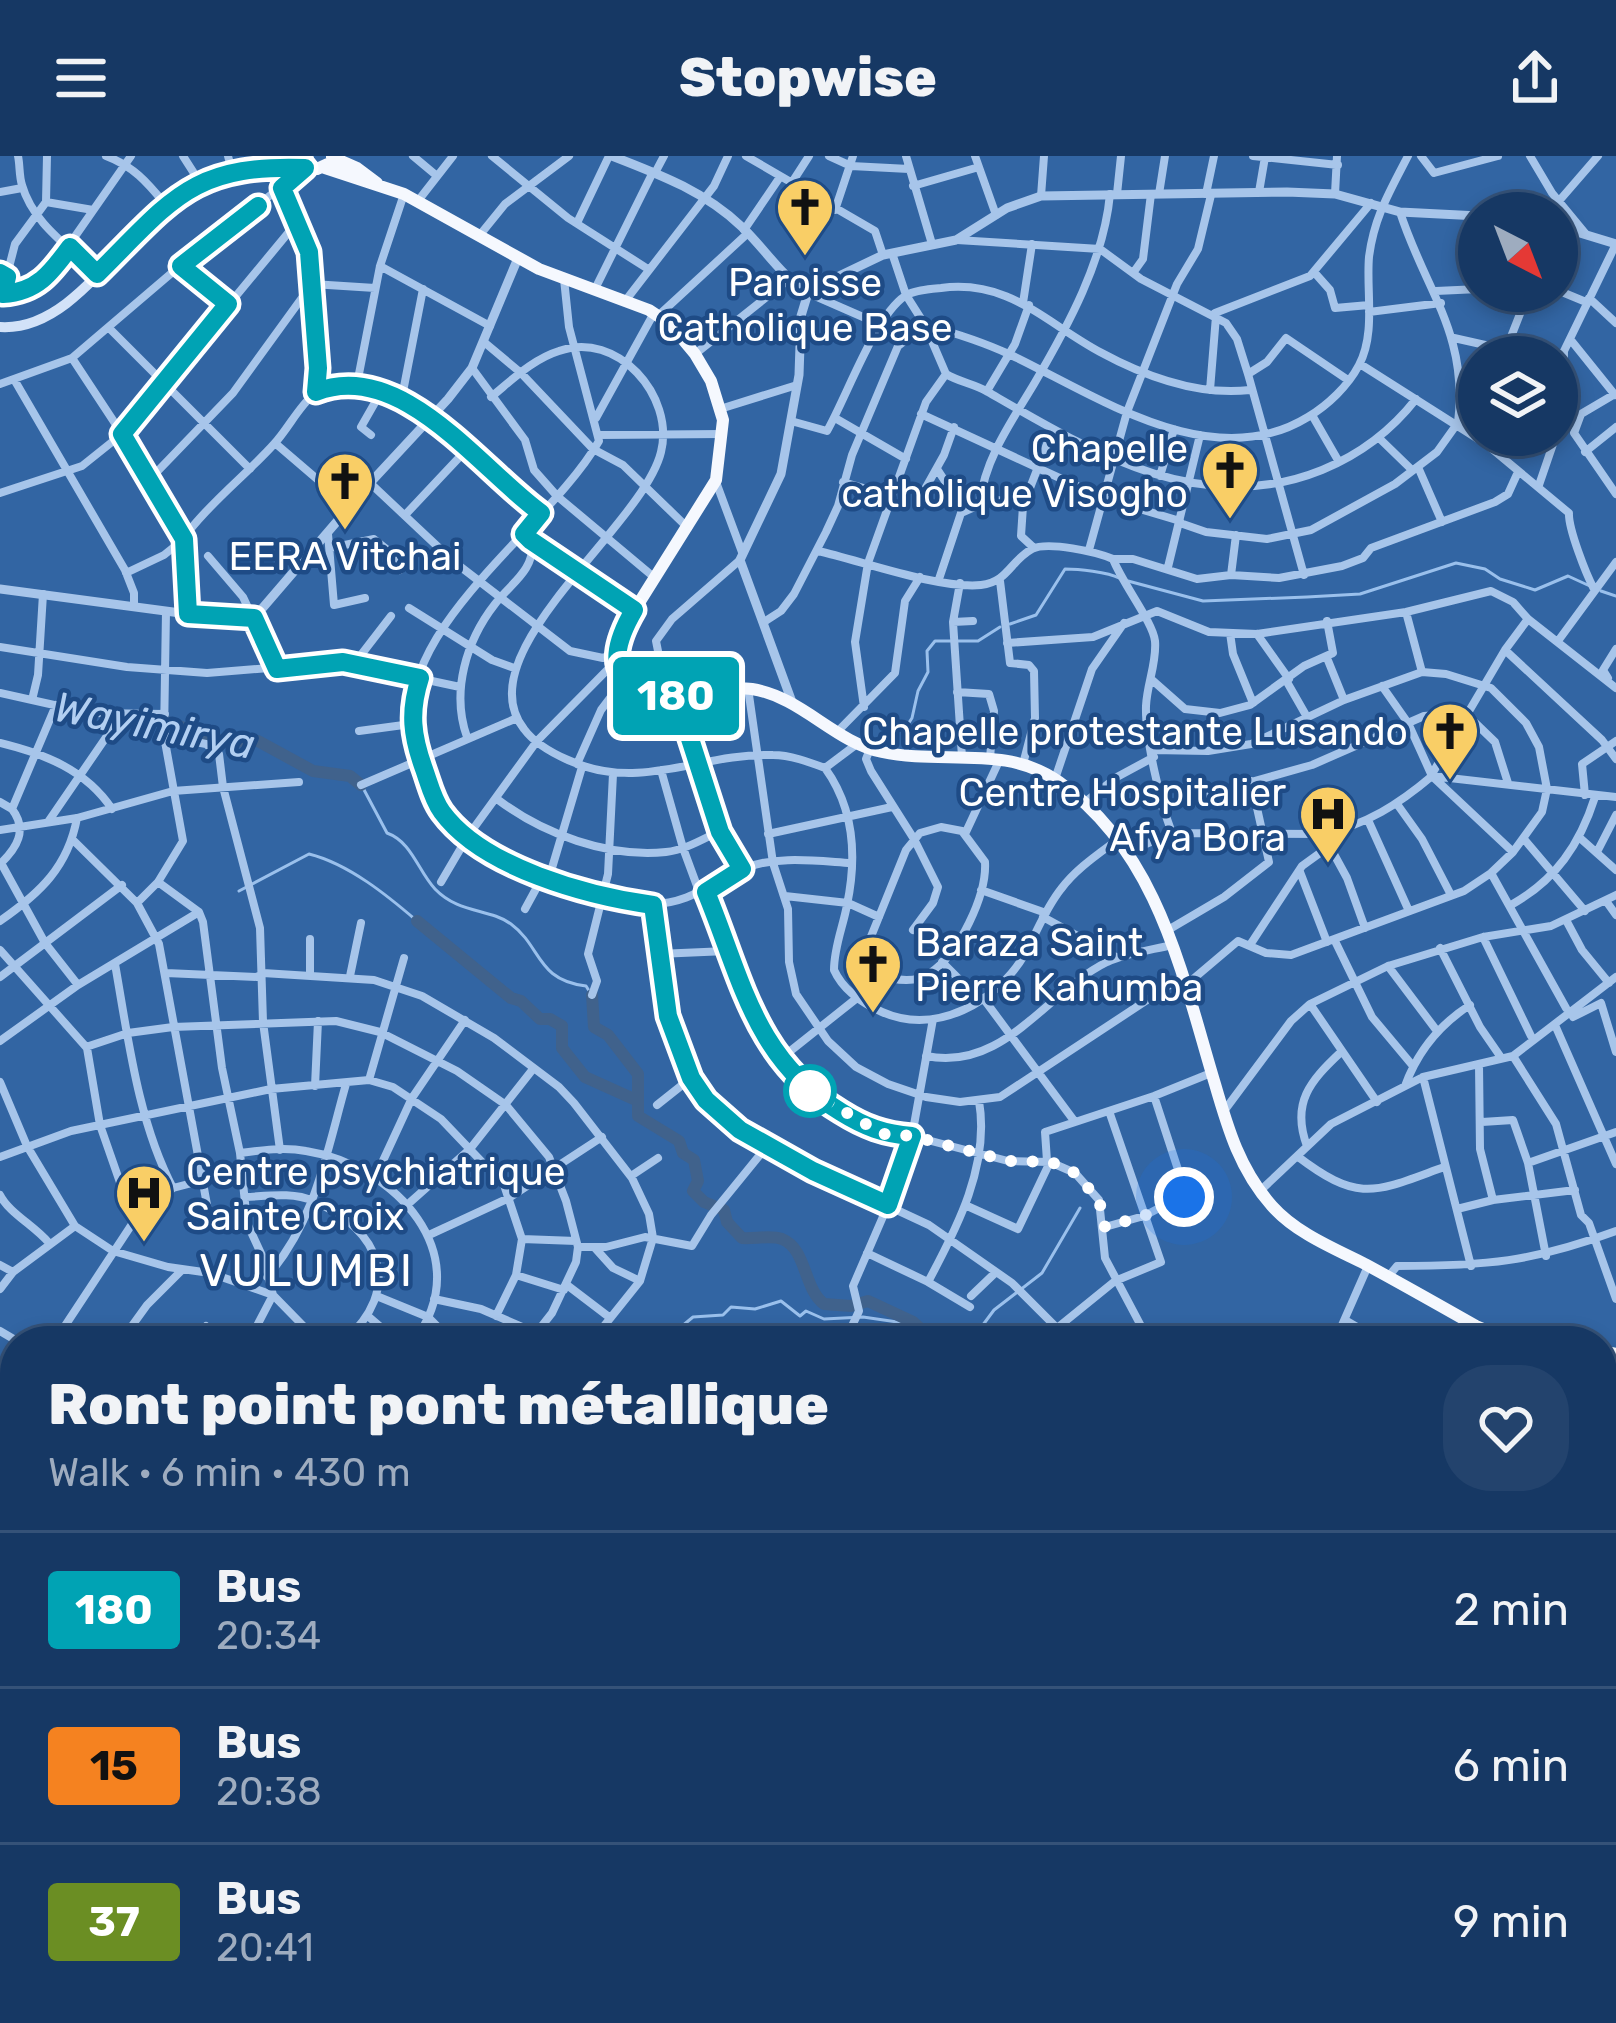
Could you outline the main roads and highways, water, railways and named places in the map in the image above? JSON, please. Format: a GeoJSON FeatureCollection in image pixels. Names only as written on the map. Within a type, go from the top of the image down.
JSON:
{"type":"FeatureCollection","features":[{"type":"Feature","properties":{"kind":"highway"},"geometry":{"type":"LineString","coordinates":[[305,161],[330,160],[357,168],[383,188],[422,203],[518,259],[656,314],[695,354],[711,380],[724,434],[716,480],[618,639],[616,656],[626,677],[643,687],[748,688],[792,702],[864,746],[903,755],[995,758],[1055,779],[1117,840],[1155,898],[1242,1164],[1270,1204],[1299,1228],[1476,1326]]}},
{"type":"Feature","properties":{"kind":"main road"},"geometry":{"type":"LineString","coordinates":[[0,327],[44,317],[70,300],[165,204],[199,181],[232,171],[305,161]]}},
{"type":"Feature","properties":{"kind":"waterway"},"geometry":{"type":"LineString","coordinates":[[1128,581],[1203,601],[1307,597],[1360,594],[1456,563],[1485,569],[1535,590],[1568,576],[1592,587]]}},
{"type":"Feature","properties":{"kind":"waterway"},"geometry":{"type":"LineString","coordinates":[[1010,624],[1036,615],[1065,569],[1119,578]]}},
{"type":"Feature","properties":{"kind":"waterway"},"geometry":{"type":"LineString","coordinates":[[1601,591],[1616,596]]}},
{"type":"Feature","properties":{"kind":"waterway"},"geometry":{"type":"LineString","coordinates":[[905,753],[903,732],[928,672],[927,651],[935,641],[978,641],[1000,627]]}},
{"type":"Feature","properties":{"kind":"waterway","name":"Wayimirya"},"geometry":{"type":"LineString","coordinates":[[124,720],[162,722]]}},
{"type":"Feature","properties":{"kind":"waterway","name":"Wayimirya"},"geometry":{"type":"LineString","coordinates":[[167,722],[224,742],[258,741],[313,771],[350,776],[361,785]]}},
{"type":"Feature","properties":{"kind":"waterway","name":"Wayimirya"},"geometry":{"type":"LineString","coordinates":[[362,786],[387,833],[409,850],[435,889],[454,903],[511,924],[548,970],[586,986],[591,994]]}},
{"type":"Feature","properties":{"kind":"waterway"},"geometry":{"type":"LineString","coordinates":[[239,891],[309,854],[353,873],[417,921]]}},
{"type":"Feature","properties":{"kind":"waterway"},"geometry":{"type":"LineString","coordinates":[[417,921],[511,998],[540,1019],[562,1026],[562,1048],[585,1077],[636,1100]]}},
{"type":"Feature","properties":{"kind":"waterway"},"geometry":{"type":"LineString","coordinates":[[592,995],[594,1027],[608,1035],[638,1074],[638,1116],[679,1141],[683,1153],[694,1160],[698,1181],[693,1191],[704,1202],[724,1210],[727,1222],[742,1238],[778,1238],[790,1244],[824,1304],[851,1306],[868,1301],[917,1326]]}},
{"type":"Feature","properties":{"kind":"waterway"},"geometry":{"type":"LineString","coordinates":[[982,1326],[994,1310],[1042,1273],[1080,1208]]}},
{"type":"Feature","properties":{"kind":"waterway"},"geometry":{"type":"LineString","coordinates":[[682,1326],[693,1317],[723,1315],[731,1307],[755,1309],[781,1301],[800,1316],[806,1311],[824,1319],[863,1317],[918,1325]]}},
{"type":"Feature","properties":{"kind":"place","name":"Paroisse Catholique Base"},"geometry":{"type":"Point","coordinates":[805,258]}},
{"type":"Feature","properties":{"kind":"place","name":"Chapelle catholique Visogho"},"geometry":{"type":"Point","coordinates":[1230,521]}},
{"type":"Feature","properties":{"kind":"place","name":"EERA Vitchai"},"geometry":{"type":"Point","coordinates":[345,532]}},
{"type":"Feature","properties":{"kind":"place","name":"Chapelle protestante Lusando"},"geometry":{"type":"Point","coordinates":[1450,782]}},
{"type":"Feature","properties":{"kind":"place","name":"Centre Hospitalier Afya Bora"},"geometry":{"type":"Point","coordinates":[1328,865]}},
{"type":"Feature","properties":{"kind":"place","name":"Baraza Saint Pierre Kahumba"},"geometry":{"type":"Point","coordinates":[873,1015]}},
{"type":"Feature","properties":{"kind":"place","name":"Centre psychiatrique Sainte Croix"},"geometry":{"type":"Point","coordinates":[144,1244]}},
{"type":"Feature","properties":{"kind":"district","name":"VULUMBI"},"geometry":{"type":"Point","coordinates":[307,1270]}}]}
